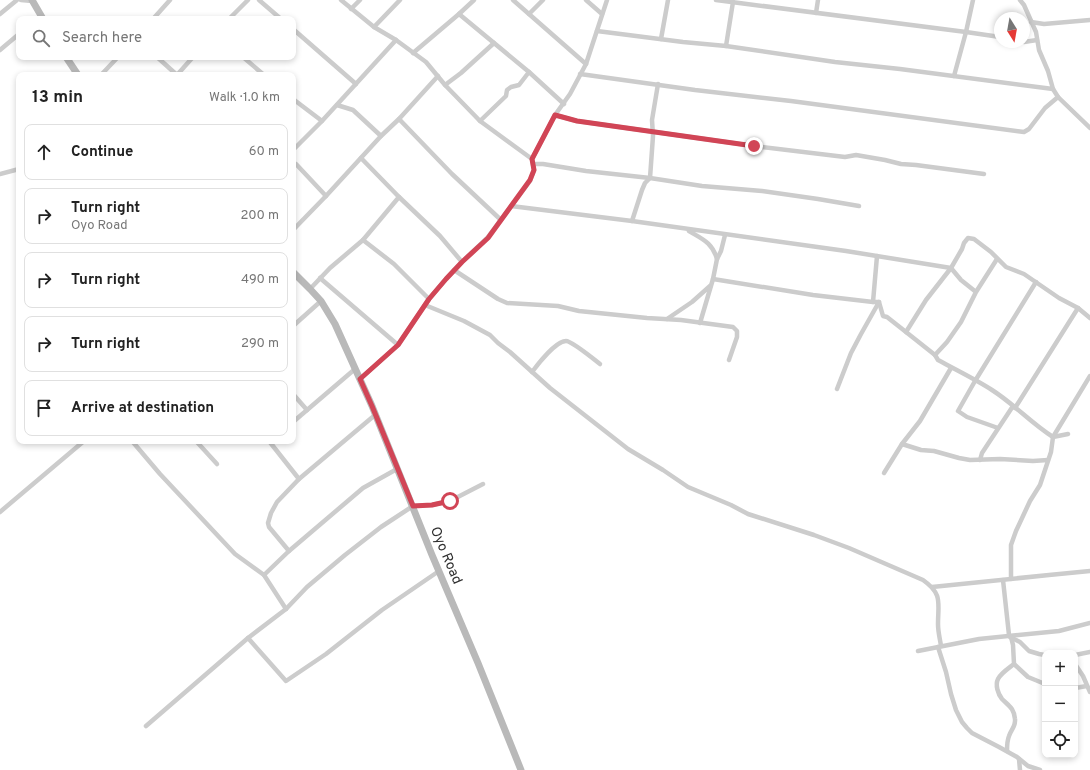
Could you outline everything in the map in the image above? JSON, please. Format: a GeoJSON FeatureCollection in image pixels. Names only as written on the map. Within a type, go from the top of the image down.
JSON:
{"type":"FeatureCollection","features":[{"type":"Feature","properties":{"kind":"street"},"geometry":{"type":"LineString","coordinates":[[0,14],[18,0]]}},
{"type":"Feature","properties":{"kind":"street"},"geometry":{"type":"LineString","coordinates":[[21,0],[32,1],[39,16]]}},
{"type":"Feature","properties":{"kind":"street"},"geometry":{"type":"LineString","coordinates":[[156,16],[170,0]]}},
{"type":"Feature","properties":{"kind":"street"},"geometry":{"type":"LineString","coordinates":[[231,16],[248,0]]}},
{"type":"Feature","properties":{"kind":"street"},"geometry":{"type":"LineString","coordinates":[[259,0],[278,16]]}},
{"type":"Feature","properties":{"kind":"street"},"geometry":{"type":"LineString","coordinates":[[341,0],[374,28],[396,40],[426,62],[480,121],[533,162],[586,171],[818,199],[859,206]]}},
{"type":"Feature","properties":{"kind":"street"},"geometry":{"type":"LineString","coordinates":[[351,9],[360,0]]}},
{"type":"Feature","properties":{"kind":"street"},"geometry":{"type":"LineString","coordinates":[[374,28],[400,0]]}},
{"type":"Feature","properties":{"kind":"street"},"geometry":{"type":"LineString","coordinates":[[414,53],[474,0]]}},
{"type":"Feature","properties":{"kind":"street"},"geometry":{"type":"LineString","coordinates":[[513,0],[586,64]]}},
{"type":"Feature","properties":{"kind":"street"},"geometry":{"type":"LineString","coordinates":[[529,14],[543,0]]}},
{"type":"Feature","properties":{"kind":"street"},"geometry":{"type":"LineString","coordinates":[[586,0],[602,14]]}},
{"type":"Feature","properties":{"kind":"street"},"geometry":{"type":"LineString","coordinates":[[360,379],[398,345],[429,299],[454,270],[488,238],[530,180],[534,170],[533,162],[555,115],[564,104],[586,64],[607,0]]}},
{"type":"Feature","properties":{"kind":"street"},"geometry":{"type":"LineString","coordinates":[[661,39],[668,0]]}},
{"type":"Feature","properties":{"kind":"street"},"geometry":{"type":"LineString","coordinates":[[716,0],[749,2],[816,13],[994,36]]}},
{"type":"Feature","properties":{"kind":"street"},"geometry":{"type":"LineString","coordinates":[[816,13],[818,0]]}},
{"type":"Feature","properties":{"kind":"street"},"geometry":{"type":"LineString","coordinates":[[954,76],[973,0]]}},
{"type":"Feature","properties":{"kind":"street"},"geometry":{"type":"LineString","coordinates":[[1020,0],[1024,5],[1036,32],[1039,50],[1048,71],[1053,89],[1058,97],[1089,127]]}},
{"type":"Feature","properties":{"kind":"street"},"geometry":{"type":"LineString","coordinates":[[726,46],[733,2]]}},
{"type":"Feature","properties":{"kind":"street"},"geometry":{"type":"LineString","coordinates":[[459,14],[564,104]]}},
{"type":"Feature","properties":{"kind":"street"},"geometry":{"type":"LineString","coordinates":[[1031,22],[1044,24],[1090,20]]}},
{"type":"Feature","properties":{"kind":"street"},"geometry":{"type":"LineString","coordinates":[[597,31],[726,46],[835,62],[1053,89]]}},
{"type":"Feature","properties":{"kind":"street"},"geometry":{"type":"LineString","coordinates":[[296,32],[356,84]]}},
{"type":"Feature","properties":{"kind":"street"},"geometry":{"type":"LineString","coordinates":[[0,50],[16,37]]}},
{"type":"Feature","properties":{"kind":"street"},"geometry":{"type":"LineString","coordinates":[[296,147],[338,105],[396,40]]}},
{"type":"Feature","properties":{"kind":"street"},"geometry":{"type":"LineString","coordinates":[[1030,41],[1037,40]]}},
{"type":"Feature","properties":{"kind":"street"},"geometry":{"type":"LineString","coordinates":[[446,85],[461,74],[494,43]]}},
{"type":"Feature","properties":{"kind":"street"},"geometry":{"type":"LineString","coordinates":[[68,60],[76,72]]}},
{"type":"Feature","properties":{"kind":"street"},"geometry":{"type":"LineString","coordinates":[[104,72],[115,60]]}},
{"type":"Feature","properties":{"kind":"street"},"geometry":{"type":"LineString","coordinates":[[160,60],[174,72]]}},
{"type":"Feature","properties":{"kind":"street"},"geometry":{"type":"LineString","coordinates":[[180,72],[190,60]]}},
{"type":"Feature","properties":{"kind":"street"},"geometry":{"type":"LineString","coordinates":[[246,60],[260,72]]}},
{"type":"Feature","properties":{"kind":"street"},"geometry":{"type":"LineString","coordinates":[[480,121],[506,96],[511,87],[519,85],[528,72]]}},
{"type":"Feature","properties":{"kind":"street"},"geometry":{"type":"LineString","coordinates":[[580,74],[1024,132],[1029,129],[1045,108],[1058,97]]}},
{"type":"Feature","properties":{"kind":"street"},"geometry":{"type":"LineString","coordinates":[[296,227],[438,76]]}},
{"type":"Feature","properties":{"kind":"street"},"geometry":{"type":"LineString","coordinates":[[632,221],[642,190],[645,183],[650,178],[653,108],[658,84]]}},
{"type":"Feature","properties":{"kind":"street"},"geometry":{"type":"LineString","coordinates":[[296,101],[322,121]]}},
{"type":"Feature","properties":{"kind":"street"},"geometry":{"type":"LineString","coordinates":[[338,105],[353,110],[381,136]]}},
{"type":"Feature","properties":{"kind":"street"},"geometry":{"type":"LineString","coordinates":[[555,115],[577,121],[754,146],[845,157],[856,155],[901,164],[984,174]]}},
{"type":"Feature","properties":{"kind":"street"},"geometry":{"type":"LineString","coordinates":[[399,119],[452,174],[501,220]]}},
{"type":"Feature","properties":{"kind":"street"},"geometry":{"type":"LineString","coordinates":[[361,158],[440,236],[462,262]]}},
{"type":"Feature","properties":{"kind":"street"},"geometry":{"type":"LineString","coordinates":[[296,164],[326,196]]}},
{"type":"Feature","properties":{"kind":"street"},"geometry":{"type":"LineString","coordinates":[[0,174],[16,170]]}},
{"type":"Feature","properties":{"kind":"street"},"geometry":{"type":"LineString","coordinates":[[310,289],[330,268],[363,240],[399,197]]}},
{"type":"Feature","properties":{"kind":"street"},"geometry":{"type":"LineString","coordinates":[[511,206],[632,221],[951,268],[976,292]]}},
{"type":"Feature","properties":{"kind":"street"},"geometry":{"type":"LineString","coordinates":[[688,230],[704,239],[715,250],[717,259]]}},
{"type":"Feature","properties":{"kind":"street"},"geometry":{"type":"LineString","coordinates":[[700,323],[725,235]]}},
{"type":"Feature","properties":{"kind":"street"},"geometry":{"type":"LineString","coordinates":[[906,332],[926,300],[951,268],[968,238],[974,239],[991,252],[1006,267],[1024,274],[1059,298],[1078,308],[1090,318]]}},
{"type":"Feature","properties":{"kind":"street"},"geometry":{"type":"LineString","coordinates":[[363,240],[394,264],[429,299]]}},
{"type":"Feature","properties":{"kind":"street"},"geometry":{"type":"LineString","coordinates":[[873,302],[877,256]]}},
{"type":"Feature","properties":{"kind":"street"},"geometry":{"type":"LineString","coordinates":[[935,355],[947,342],[961,322],[976,292],[997,259]]}},
{"type":"Feature","properties":{"kind":"street"},"geometry":{"type":"LineString","coordinates":[[454,270],[498,299],[507,303],[558,306],[579,311],[666,320],[681,320],[733,327],[737,331],[737,337],[729,360]]}},
{"type":"Feature","properties":{"kind":"street","name":"Oyo Road"},"geometry":{"type":"LineString","coordinates":[[296,275],[321,301],[335,324],[398,469],[521,770]]}},
{"type":"Feature","properties":{"kind":"street"},"geometry":{"type":"LineString","coordinates":[[320,278],[398,345]]}},
{"type":"Feature","properties":{"kind":"street"},"geometry":{"type":"LineString","coordinates":[[713,279],[813,295],[879,302]]}},
{"type":"Feature","properties":{"kind":"street"},"geometry":{"type":"LineString","coordinates":[[998,428],[967,417],[958,411],[1036,282]]}},
{"type":"Feature","properties":{"kind":"street"},"geometry":{"type":"LineString","coordinates":[[666,320],[692,302],[710,286]]}},
{"type":"Feature","properties":{"kind":"street"},"geometry":{"type":"LineString","coordinates":[[296,323],[321,301]]}},
{"type":"Feature","properties":{"kind":"street"},"geometry":{"type":"LineString","coordinates":[[879,302],[883,316],[887,317],[935,355],[938,360],[992,390],[1040,429],[1053,437],[1068,434]]}},
{"type":"Feature","properties":{"kind":"street"},"geometry":{"type":"LineString","coordinates":[[837,389],[851,353],[879,302]]}},
{"type":"Feature","properties":{"kind":"street"},"geometry":{"type":"LineString","coordinates":[[425,304],[464,321],[490,335],[569,404],[628,449],[688,487],[731,505],[748,514],[814,535],[869,556],[915,575],[923,580],[938,596],[940,647],[952,699],[962,722],[972,733],[1007,751],[1028,766],[1040,770]]}},
{"type":"Feature","properties":{"kind":"street"},"geometry":{"type":"LineString","coordinates":[[980,460],[982,453],[998,428],[1014,407],[1078,308]]}},
{"type":"Feature","properties":{"kind":"street"},"geometry":{"type":"LineString","coordinates":[[532,372],[548,352],[561,342],[567,341],[600,364]]}},
{"type":"Feature","properties":{"kind":"street"},"geometry":{"type":"LineString","coordinates":[[884,473],[902,444],[920,421],[951,368]]}},
{"type":"Feature","properties":{"kind":"street"},"geometry":{"type":"LineString","coordinates":[[296,419],[355,369]]}},
{"type":"Feature","properties":{"kind":"street"},"geometry":{"type":"LineString","coordinates":[[1011,579],[1011,545],[1016,531],[1030,501],[1040,485],[1053,437],[1090,376]]}},
{"type":"Feature","properties":{"kind":"street"},"geometry":{"type":"LineString","coordinates":[[296,397],[307,410]]}},
{"type":"Feature","properties":{"kind":"street"},"geometry":{"type":"LineString","coordinates":[[289,551],[268,523],[277,502],[299,479],[375,415]]}},
{"type":"Feature","properties":{"kind":"street"},"geometry":{"type":"LineString","coordinates":[[0,512],[80,444]]}},
{"type":"Feature","properties":{"kind":"street"},"geometry":{"type":"LineString","coordinates":[[135,444],[160,474],[235,554],[264,575],[286,609]]}},
{"type":"Feature","properties":{"kind":"street"},"geometry":{"type":"LineString","coordinates":[[199,444],[217,464]]}},
{"type":"Feature","properties":{"kind":"street"},"geometry":{"type":"LineString","coordinates":[[272,444],[299,479]]}},
{"type":"Feature","properties":{"kind":"street"},"geometry":{"type":"LineString","coordinates":[[902,444],[922,450],[934,451],[970,460],[1048,460]]}},
{"type":"Feature","properties":{"kind":"street"},"geometry":{"type":"LineString","coordinates":[[264,575],[289,551],[363,488],[398,469]]}},
{"type":"Feature","properties":{"kind":"street"},"geometry":{"type":"LineString","coordinates":[[146,726],[248,638],[286,609],[307,587],[380,527],[413,506],[432,505],[450,501],[483,484]]}},
{"type":"Feature","properties":{"kind":"street"},"geometry":{"type":"LineString","coordinates":[[248,638],[286,681],[326,654],[382,610],[440,571]]}},
{"type":"Feature","properties":{"kind":"street"},"geometry":{"type":"LineString","coordinates":[[932,588],[1090,571]]}},
{"type":"Feature","properties":{"kind":"street"},"geometry":{"type":"LineString","coordinates":[[1002,580],[1009,636],[1013,645],[1014,664],[1028,677],[1042,683]]}},
{"type":"Feature","properties":{"kind":"street"},"geometry":{"type":"LineString","coordinates":[[918,651],[979,639],[1060,631],[1090,623]]}},
{"type":"Feature","properties":{"kind":"street"},"geometry":{"type":"LineString","coordinates":[[1009,636],[1020,642],[1029,651],[1042,654]]}},
{"type":"Feature","properties":{"kind":"street"},"geometry":{"type":"LineString","coordinates":[[1078,654],[1090,652]]}},
{"type":"Feature","properties":{"kind":"street"},"geometry":{"type":"LineString","coordinates":[[1007,751],[1008,737],[1016,722],[1014,713],[1010,706],[998,695],[997,688],[998,679],[1014,664]]}},
{"type":"Feature","properties":{"kind":"street"},"geometry":{"type":"LineString","coordinates":[[1078,668],[1090,692]]}},
{"type":"Feature","properties":{"kind":"street"},"geometry":{"type":"LineString","coordinates":[[1078,688],[1087,686]]}},
{"type":"Feature","properties":{"kind":"street"},"geometry":{"type":"LineString","coordinates":[[1019,759],[1020,770]]}},
{"type":"Feature","properties":{"kind":"route"},"geometry":{"type":"LineString","coordinates":[[450,501],[432,505],[413,506],[360,379],[398,345],[429,299],[462,262],[488,238],[530,180],[534,170],[532,159],[555,115],[577,121],[754,146]]}}]}
